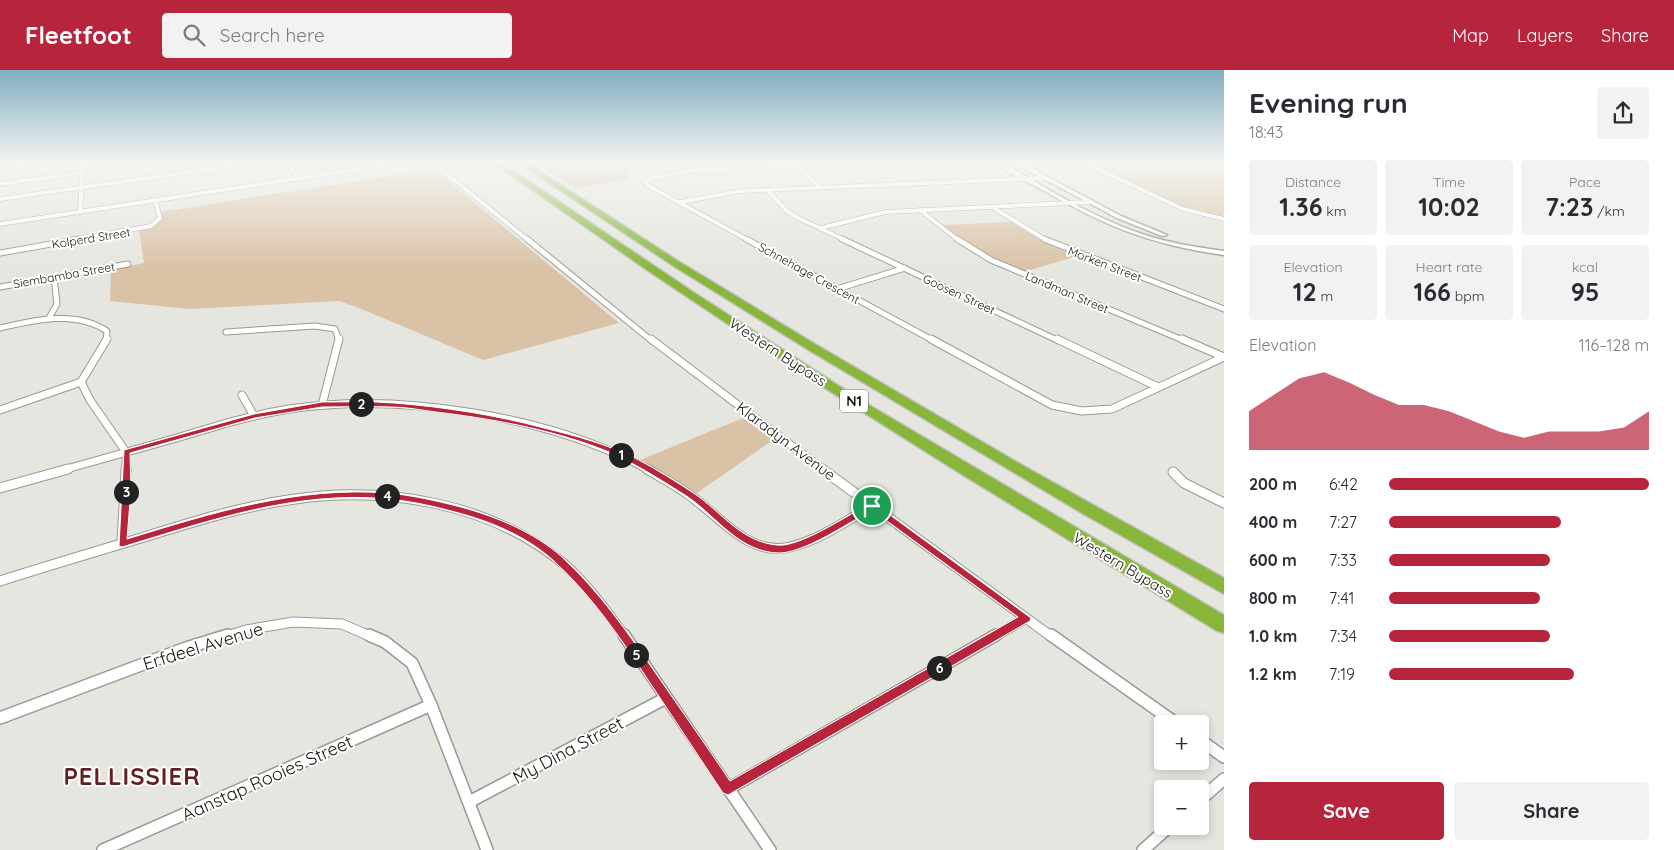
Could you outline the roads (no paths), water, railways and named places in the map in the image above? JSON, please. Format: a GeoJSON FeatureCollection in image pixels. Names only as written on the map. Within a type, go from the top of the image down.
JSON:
{"type":"FeatureCollection","features":[{"type":"Feature","properties":{"kind":"highway","name":"Western Bypass"},"geometry":{"type":"LineString","coordinates":[[547,197],[808,373],[1010,498],[1224,625]]}},
{"type":"Feature","properties":{"kind":"highway","name":"Western Bypass"},"geometry":{"type":"LineString","coordinates":[[575,197],[683,268],[836,361],[1032,478],[1224,587]]}},
{"type":"Feature","properties":{"kind":"street"},"geometry":{"type":"LineString","coordinates":[[80,212],[81,197]]}},
{"type":"Feature","properties":{"kind":"street"},"geometry":{"type":"LineString","coordinates":[[0,224],[172,197]]}},
{"type":"Feature","properties":{"kind":"street","name":"Klaradyn Avenue"},"geometry":{"type":"LineString","coordinates":[[476,197],[666,352],[872,506],[1164,715]]}},
{"type":"Feature","properties":{"kind":"street","name":"Schnehage Crescent"},"geometry":{"type":"LineString","coordinates":[[671,197],[1052,404],[1081,412],[1098,412],[1112,409],[1224,357]]}},
{"type":"Feature","properties":{"kind":"street"},"geometry":{"type":"LineString","coordinates":[[680,202],[701,197]]}},
{"type":"Feature","properties":{"kind":"street","name":"Goosen Street"},"geometry":{"type":"LineString","coordinates":[[774,197],[787,211],[821,228],[1158,387]]}},
{"type":"Feature","properties":{"kind":"street"},"geometry":{"type":"LineString","coordinates":[[1061,197],[1104,220],[1143,236],[1180,246],[1224,253]]}},
{"type":"Feature","properties":{"kind":"street"},"geometry":{"type":"LineString","coordinates":[[1081,197],[1119,217],[1160,234],[1224,246]]}},
{"type":"Feature","properties":{"kind":"street"},"geometry":{"type":"LineString","coordinates":[[1160,197],[1183,208],[1224,219]]}},
{"type":"Feature","properties":{"kind":"street","name":"Kolperd Street"},"geometry":{"type":"LineString","coordinates":[[0,253],[134,231],[151,226],[160,218],[155,200]]}},
{"type":"Feature","properties":{"kind":"street"},"geometry":{"type":"LineString","coordinates":[[821,228],[873,214],[1090,202]]}},
{"type":"Feature","properties":{"kind":"street","name":"Morken Street"},"geometry":{"type":"LineString","coordinates":[[992,207],[1051,243],[1224,308]]}},
{"type":"Feature","properties":{"kind":"street","name":"Landman Street"},"geometry":{"type":"LineString","coordinates":[[920,210],[966,246],[991,260],[1224,357]]}},
{"type":"Feature","properties":{"kind":"street","name":"Siembamba Street"},"geometry":{"type":"LineString","coordinates":[[0,287],[128,264]]}},
{"type":"Feature","properties":{"kind":"street"},"geometry":{"type":"LineString","coordinates":[[837,289],[905,268]]}},
{"type":"Feature","properties":{"kind":"street"},"geometry":{"type":"LineString","coordinates":[[49,318],[57,304],[54,277]]}},
{"type":"Feature","properties":{"kind":"street"},"geometry":{"type":"LineString","coordinates":[[0,328],[49,318],[88,321],[101,325],[107,331],[107,339],[81,382],[0,410]]}},
{"type":"Feature","properties":{"kind":"street"},"geometry":{"type":"LineString","coordinates":[[226,332],[315,326],[335,329],[338,333],[338,339],[322,405]]}},
{"type":"Feature","properties":{"kind":"street"},"geometry":{"type":"LineString","coordinates":[[81,382],[90,400],[126,452],[126,490],[122,544]]}},
{"type":"Feature","properties":{"kind":"street"},"geometry":{"type":"LineString","coordinates":[[242,395],[254,416]]}},
{"type":"Feature","properties":{"kind":"street"},"geometry":{"type":"LineString","coordinates":[[0,488],[254,416],[322,405],[383,404],[503,420],[578,439],[611,450],[636,462],[692,496],[746,541],[763,547],[780,549],[799,545],[872,506]]}},
{"type":"Feature","properties":{"kind":"street"},"geometry":{"type":"LineString","coordinates":[[1173,472],[1190,487],[1224,503]]}},
{"type":"Feature","properties":{"kind":"street"},"geometry":{"type":"LineString","coordinates":[[0,581],[211,516],[270,503],[332,496],[387,496],[431,503],[486,517],[525,536],[557,558],[593,595],[609,615],[770,850]]}},
{"type":"Feature","properties":{"kind":"street"},"geometry":{"type":"LineString","coordinates":[[728,789],[1026,618]]}},
{"type":"Feature","properties":{"kind":"street","name":"Erfdeel Avenue"},"geometry":{"type":"LineString","coordinates":[[0,718],[186,648],[246,630],[293,622],[342,624],[385,642],[412,663],[487,850]]}},
{"type":"Feature","properties":{"kind":"street","name":"My Dina Street"},"geometry":{"type":"LineString","coordinates":[[469,802],[666,698]]}},
{"type":"Feature","properties":{"kind":"street","name":"Aanstap Rooies Street"},"geometry":{"type":"LineString","coordinates":[[103,850],[430,705]]}},
{"type":"Feature","properties":{"kind":"street"},"geometry":{"type":"LineString","coordinates":[[1209,746],[1224,756]]}},
{"type":"Feature","properties":{"kind":"street"},"geometry":{"type":"LineString","coordinates":[[1209,792],[1224,779]]}},
{"type":"Feature","properties":{"kind":"street"},"geometry":{"type":"LineString","coordinates":[[1143,850],[1160,835]]}},
{"type":"Feature","properties":{"kind":"district","name":"PELLISSIER"},"geometry":{"type":"Point","coordinates":[132,776]}}]}
